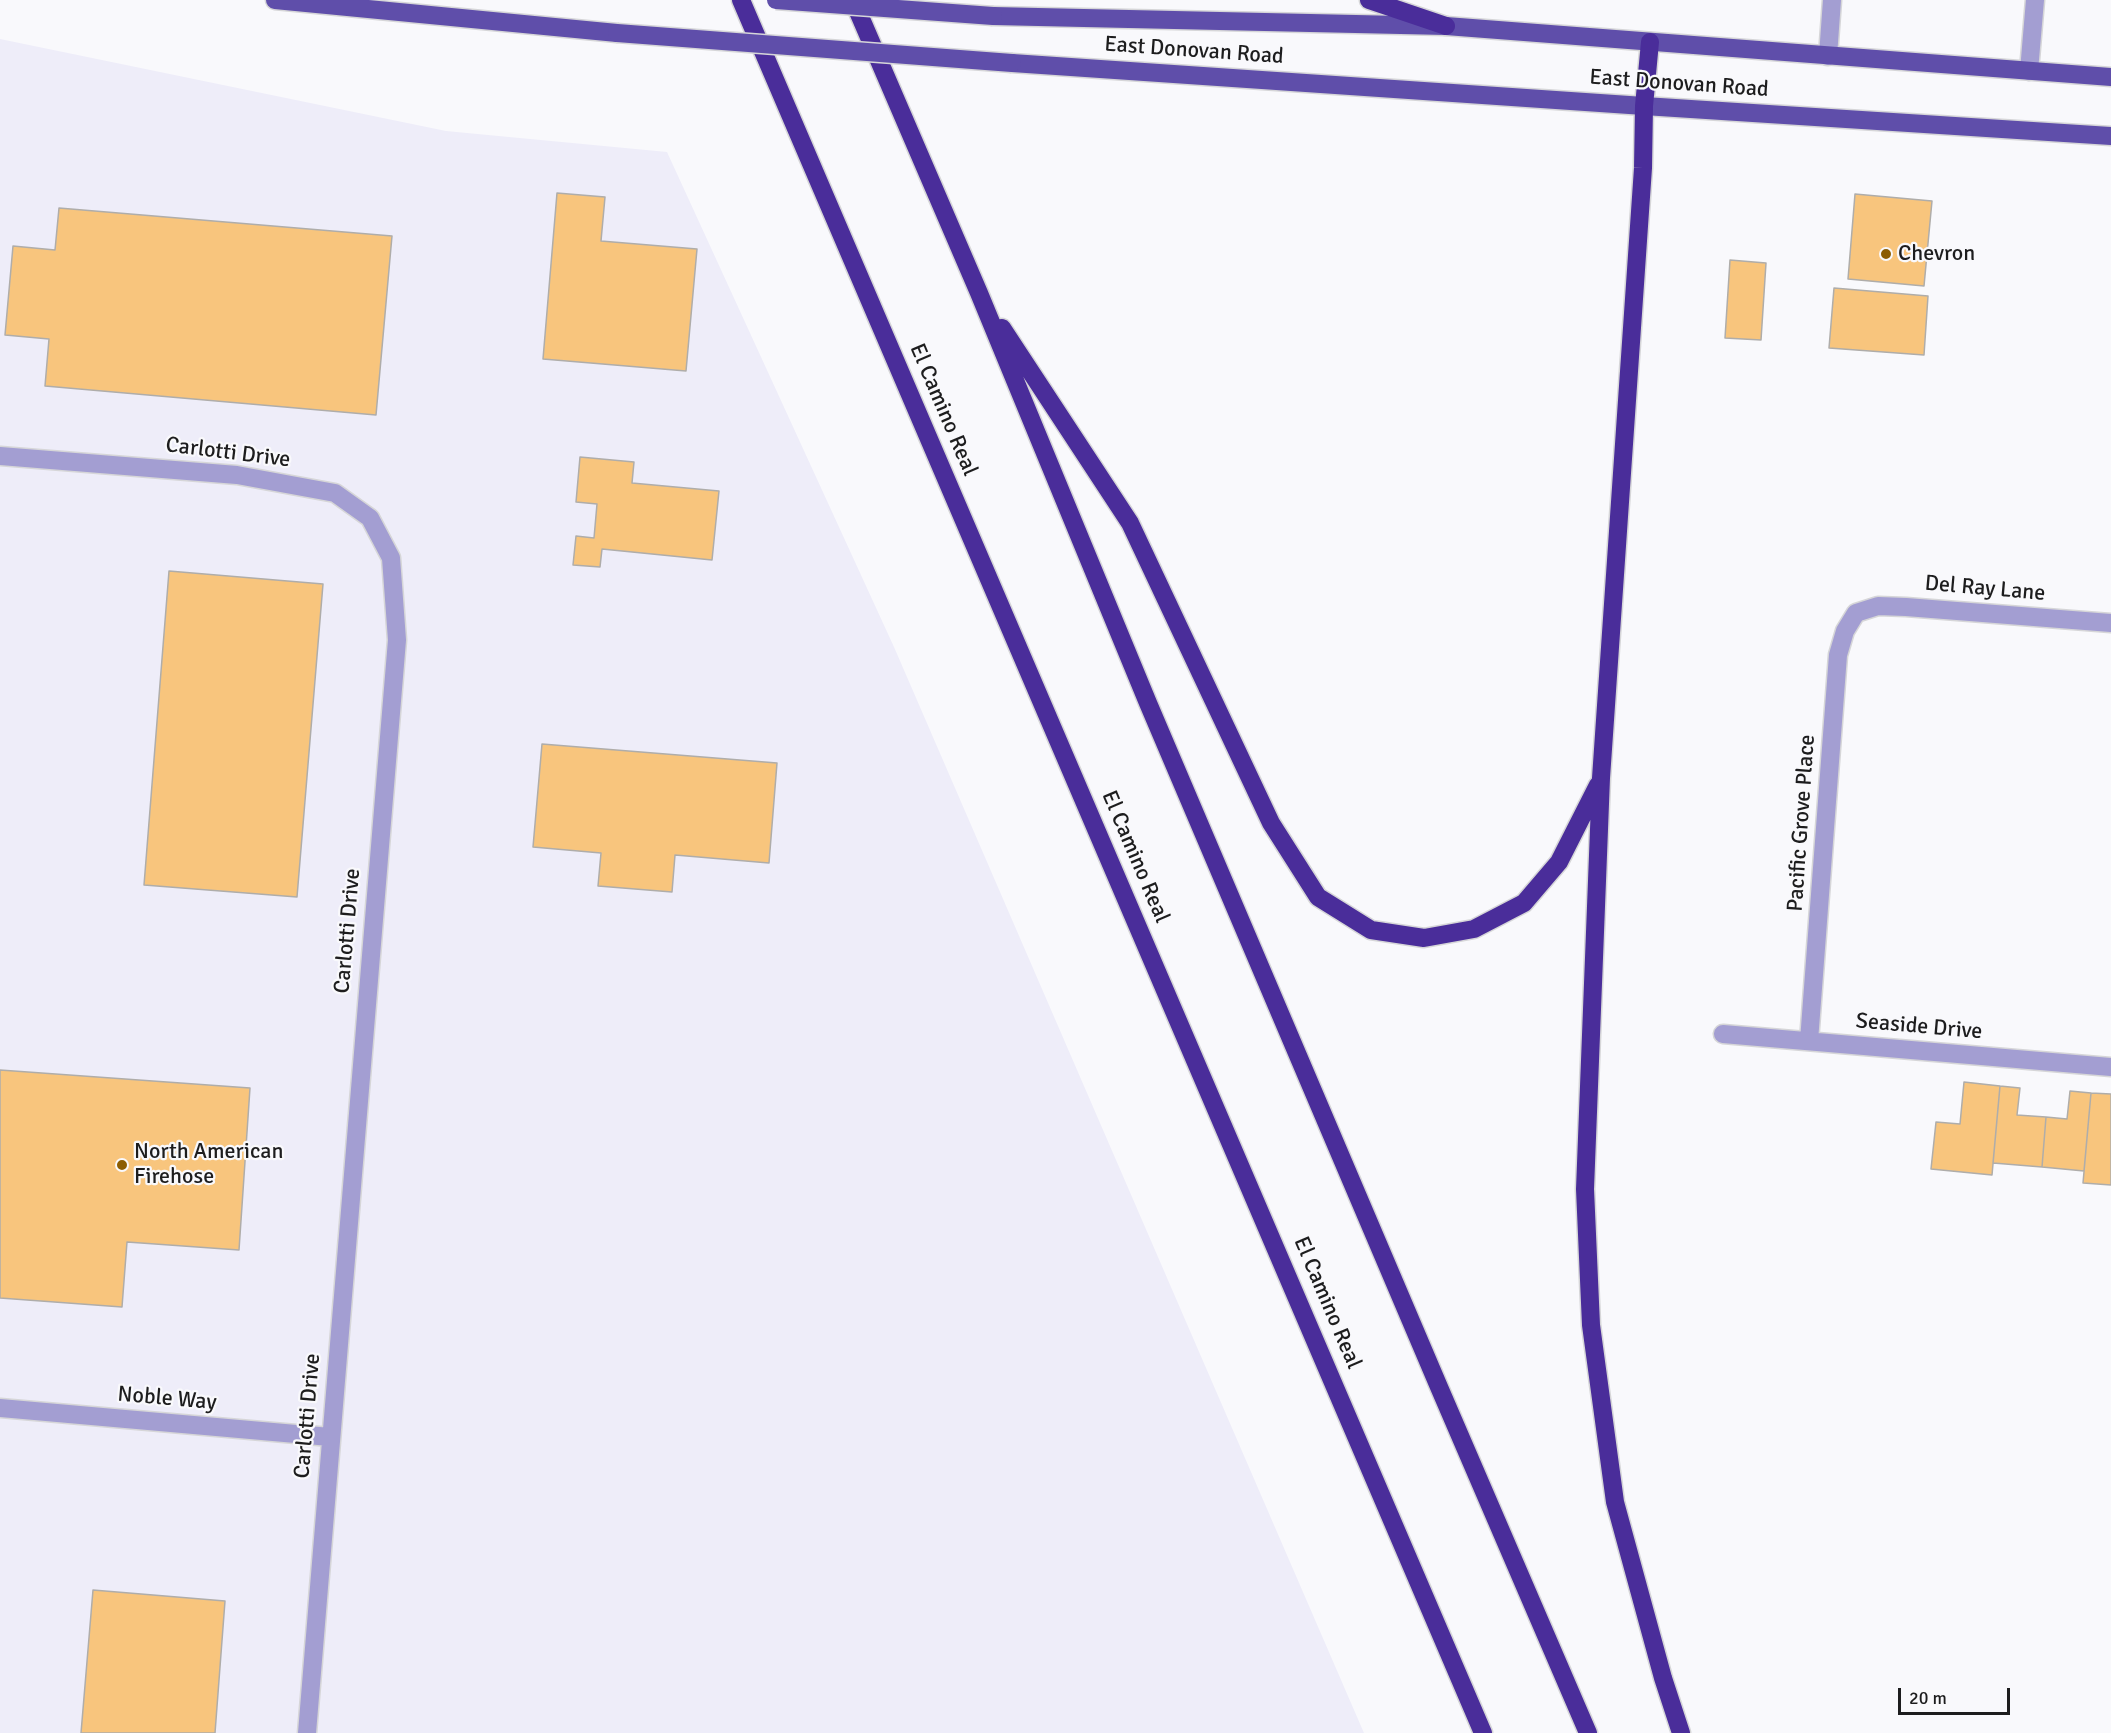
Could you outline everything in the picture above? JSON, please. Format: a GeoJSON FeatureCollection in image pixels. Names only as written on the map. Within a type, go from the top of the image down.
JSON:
{"type":"FeatureCollection","features":[{"type":"Feature","properties":{"kind":"highway","name":"El Camino Real"},"geometry":{"type":"LineString","coordinates":[[741,0],[1483,1733]]}},
{"type":"Feature","properties":{"kind":"highway"},"geometry":{"type":"LineString","coordinates":[[853,0],[979,293],[1148,703],[1588,1733]]}},
{"type":"Feature","properties":{"kind":"highway"},"geometry":{"type":"LineString","coordinates":[[1369,0],[1446,26]]}},
{"type":"Feature","properties":{"kind":"highway"},"geometry":{"type":"LineString","coordinates":[[1650,42],[1601,778],[1585,1189],[1591,1325],[1616,1502],[1663,1678],[1682,1733]]}},
{"type":"Feature","properties":{"kind":"highway"},"geometry":{"type":"LineString","coordinates":[[979,293],[1130,522],[1271,823],[1318,897],[1371,930],[1424,938],[1474,929],[1524,903],[1559,862],[1601,778]]}},
{"type":"Feature","properties":{"kind":"main road","name":"East Donovan Road"},"geometry":{"type":"LineString","coordinates":[[275,0],[617,33],[1012,63],[2111,136]]}},
{"type":"Feature","properties":{"kind":"main road","name":"East Donovan Road"},"geometry":{"type":"LineString","coordinates":[[776,0],[993,16],[1446,26],[2111,77]]}},
{"type":"Feature","properties":{"kind":"street"},"geometry":{"type":"LineString","coordinates":[[1828,56],[1832,0]]}},
{"type":"Feature","properties":{"kind":"street"},"geometry":{"type":"LineString","coordinates":[[2029,71],[2035,0]]}},
{"type":"Feature","properties":{"kind":"street","name":"Carlotti Drive"},"geometry":{"type":"LineString","coordinates":[[0,456],[237,475],[335,493],[370,518],[392,558],[397,640],[307,1733]]}},
{"type":"Feature","properties":{"kind":"street","name":"Del Ray Lane"},"geometry":{"type":"LineString","coordinates":[[1856,613],[1878,606],[1906,607],[2111,623]]}},
{"type":"Feature","properties":{"kind":"street","name":"Pacific Grove Place"},"geometry":{"type":"LineString","coordinates":[[1809,1041],[1838,655],[1845,631],[1856,613]]}},
{"type":"Feature","properties":{"kind":"street","name":"Seaside Drive"},"geometry":{"type":"LineString","coordinates":[[1723,1034],[2111,1067]]}},
{"type":"Feature","properties":{"kind":"street","name":"Noble Way"},"geometry":{"type":"LineString","coordinates":[[0,1408],[330,1437]]}},
{"type":"Feature","properties":{"kind":"shaded area"},"geometry":{"type":"Polygon","coordinates":[[[0,39],[446,131],[667,152],[894,647],[1364,1733],[0,1733],[0,39]]]}},
{"type":"Feature","properties":{"kind":"building"},"geometry":{"type":"Polygon","coordinates":[[[557,193],[605,197],[601,241],[697,249],[686,371],[543,359],[557,193]]]}},
{"type":"Feature","properties":{"kind":"building"},"geometry":{"type":"Polygon","coordinates":[[[1855,194],[1932,201],[1924,286],[1848,279],[1855,194]]]}},
{"type":"Feature","properties":{"kind":"building"},"geometry":{"type":"Polygon","coordinates":[[[59,208],[392,236],[376,415],[45,386],[49,339],[5,335],[13,246],[55,250],[59,208]]]}},
{"type":"Feature","properties":{"kind":"building"},"geometry":{"type":"Polygon","coordinates":[[[1730,260],[1766,263],[1761,340],[1725,338],[1730,260]]]}},
{"type":"Feature","properties":{"kind":"building"},"geometry":{"type":"Polygon","coordinates":[[[1834,288],[1928,296],[1924,355],[1829,348],[1834,288]]]}},
{"type":"Feature","properties":{"kind":"building"},"geometry":{"type":"Polygon","coordinates":[[[580,457],[634,462],[632,483],[719,491],[712,560],[602,549],[600,567],[573,565],[576,536],[594,538],[597,504],[576,502],[580,457]]]}},
{"type":"Feature","properties":{"kind":"building"},"geometry":{"type":"Polygon","coordinates":[[[169,571],[323,584],[297,897],[144,885],[169,571]]]}},
{"type":"Feature","properties":{"kind":"building"},"geometry":{"type":"Polygon","coordinates":[[[542,744],[777,763],[769,863],[675,855],[672,892],[598,886],[601,853],[533,847],[542,744]]]}},
{"type":"Feature","properties":{"kind":"building","name":"North American Firehose"},"geometry":{"type":"Polygon","coordinates":[[[0,1070],[250,1088],[239,1250],[127,1242],[122,1307],[0,1298],[0,1070]]]}},
{"type":"Feature","properties":{"kind":"building"},"geometry":{"type":"Polygon","coordinates":[[[1964,1082],[2000,1086],[1992,1175],[1931,1169],[1936,1122],[1960,1124],[1964,1082]]]}},
{"type":"Feature","properties":{"kind":"building"},"geometry":{"type":"Polygon","coordinates":[[[2000,1086],[2020,1088],[2017,1115],[2046,1117],[2042,1167],[1993,1163],[2000,1086]]]}},
{"type":"Feature","properties":{"kind":"building"},"geometry":{"type":"Polygon","coordinates":[[[2070,1091],[2091,1093],[2084,1171],[2042,1167],[2046,1117],[2067,1119],[2070,1091]]]}},
{"type":"Feature","properties":{"kind":"building"},"geometry":{"type":"Polygon","coordinates":[[[2091,1093],[2111,1094],[2111,1185],[2083,1183],[2091,1093]]]}},
{"type":"Feature","properties":{"kind":"building"},"geometry":{"type":"Polygon","coordinates":[[[93,1590],[225,1601],[215,1733],[81,1733],[93,1590]]]}},
{"type":"Feature","properties":{"kind":"place","name":"Chevron"},"geometry":{"type":"Point","coordinates":[1886,254]}},
{"type":"Feature","properties":{"kind":"place","name":"North American Firehose"},"geometry":{"type":"Point","coordinates":[122,1165]}}]}
